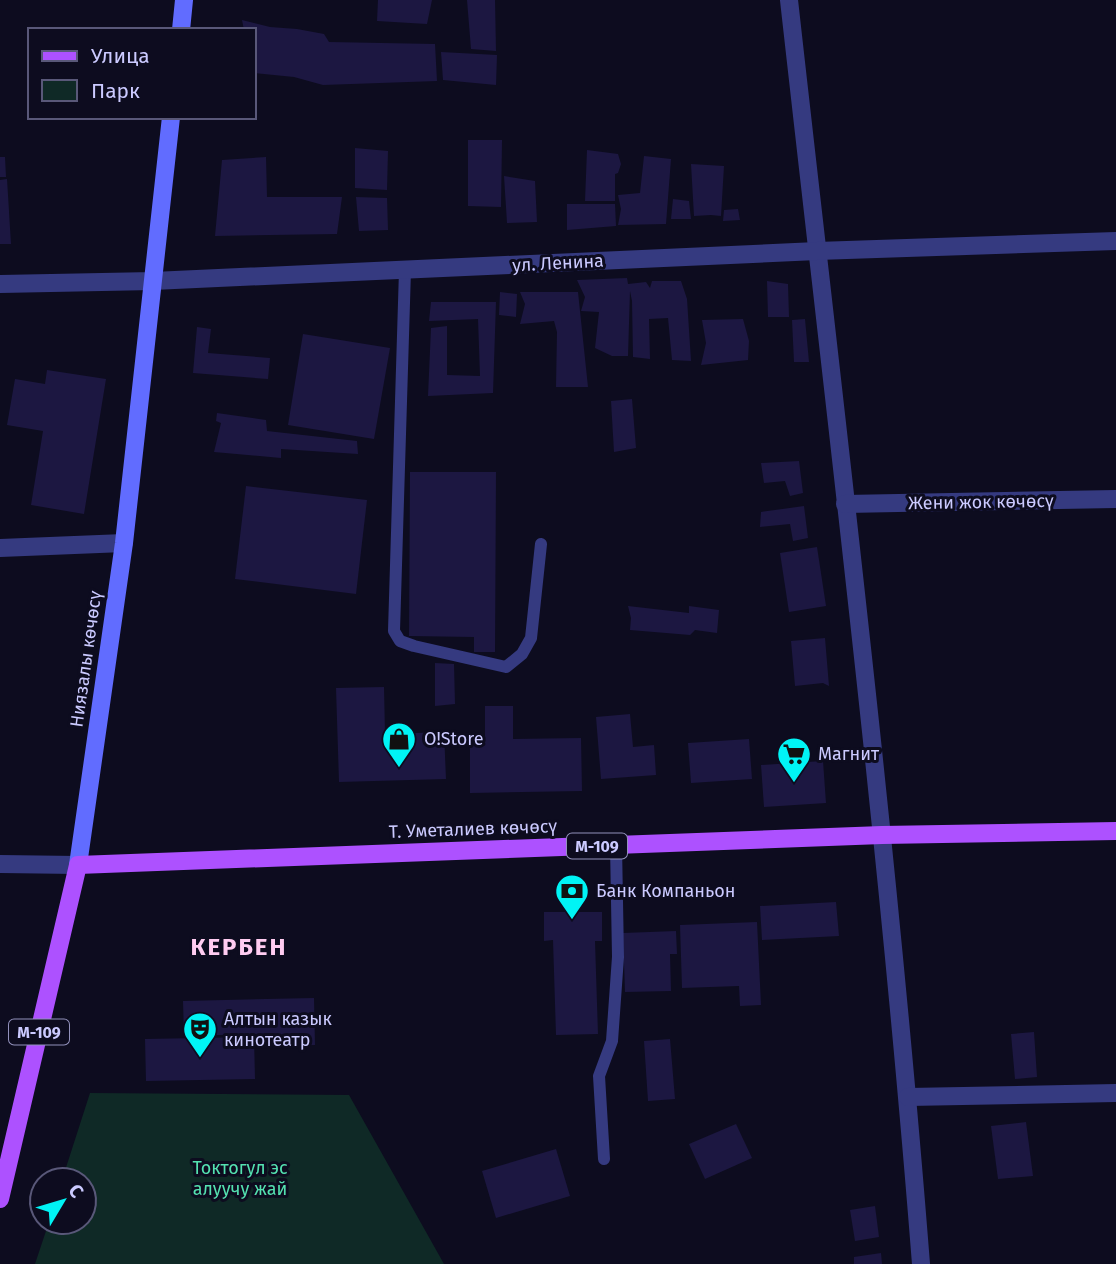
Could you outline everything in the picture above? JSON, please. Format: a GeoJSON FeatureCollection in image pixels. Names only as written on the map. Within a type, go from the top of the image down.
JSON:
{"type":"FeatureCollection","features":[{"type":"Feature","properties":{"kind":"main road","name":"Т. Уметалиев көчөсү"},"geometry":{"type":"LineString","coordinates":[[78,865],[882,835],[1116,831]]}},
{"type":"Feature","properties":{"kind":"main road","name":"Ниязалы көчөсү"},"geometry":{"type":"LineString","coordinates":[[0,1199],[78,865]]}},
{"type":"Feature","properties":{"kind":"street"},"geometry":{"type":"LineString","coordinates":[[181,28],[184,0]]}},
{"type":"Feature","properties":{"kind":"street"},"geometry":{"type":"LineString","coordinates":[[789,0],[882,835],[908,1097],[921,1264]]}},
{"type":"Feature","properties":{"kind":"street","name":"Ниязалы көчөсү"},"geometry":{"type":"LineString","coordinates":[[78,865],[124,543],[171,119]]}},
{"type":"Feature","properties":{"kind":"street","name":"ул. Ленина"},"geometry":{"type":"LineString","coordinates":[[0,284],[153,281],[817,251],[1116,241]]}},
{"type":"Feature","properties":{"kind":"street","name":"Жени жок көчөсү"},"geometry":{"type":"LineString","coordinates":[[845,504],[1116,499]]}},
{"type":"Feature","properties":{"kind":"street"},"geometry":{"type":"LineString","coordinates":[[0,548],[124,543]]}},
{"type":"Feature","properties":{"kind":"street","name":"Т. Уметалиев көчөсү"},"geometry":{"type":"LineString","coordinates":[[0,864],[78,865]]}},
{"type":"Feature","properties":{"kind":"street"},"geometry":{"type":"LineString","coordinates":[[908,1097],[1116,1093]]}},
{"type":"Feature","properties":{"kind":"lane"},"geometry":{"type":"LineString","coordinates":[[405,270],[394,631],[400,641],[506,667],[522,654],[531,638],[541,544]]}},
{"type":"Feature","properties":{"kind":"lane"},"geometry":{"type":"LineString","coordinates":[[604,1159],[599,1076],[612,1041],[618,957],[616,845]]}},
{"type":"Feature","properties":{"kind":"green space","name":"Токтогул эс алуучу жай"},"geometry":{"type":"Polygon","coordinates":[[[90,1093],[349,1095],[444,1264],[35,1264],[44,1236],[98,1236],[98,1166],[67,1166],[90,1093]]]}},
{"type":"Feature","properties":{"kind":"building"},"geometry":{"type":"Polygon","coordinates":[[[378,0],[432,0],[427,24],[377,21],[378,0]]]}},
{"type":"Feature","properties":{"kind":"building"},"geometry":{"type":"Polygon","coordinates":[[[467,0],[495,0],[496,51],[471,49],[467,0]]]}},
{"type":"Feature","properties":{"kind":"building"},"geometry":{"type":"Polygon","coordinates":[[[242,20],[270,27],[324,34],[329,42],[435,44],[437,81],[323,85],[294,77],[256,73],[256,28],[244,28],[242,20]]]}},
{"type":"Feature","properties":{"kind":"building"},"geometry":{"type":"Polygon","coordinates":[[[441,52],[497,55],[496,85],[443,80],[441,52]]]}},
{"type":"Feature","properties":{"kind":"building"},"geometry":{"type":"Polygon","coordinates":[[[468,140],[502,140],[501,207],[468,206],[468,140]]]}},
{"type":"Feature","properties":{"kind":"building"},"geometry":{"type":"Polygon","coordinates":[[[355,148],[388,151],[387,190],[355,188],[355,148]]]}},
{"type":"Feature","properties":{"kind":"building"},"geometry":{"type":"Polygon","coordinates":[[[587,150],[618,154],[621,164],[615,174],[615,201],[585,201],[587,150]]]}},
{"type":"Feature","properties":{"kind":"building"},"geometry":{"type":"Polygon","coordinates":[[[644,156],[671,159],[666,224],[618,225],[621,209],[618,195],[640,193],[644,156]]]}},
{"type":"Feature","properties":{"kind":"building"},"geometry":{"type":"Polygon","coordinates":[[[0,157],[5,157],[6,177],[0,177],[0,157]]]}},
{"type":"Feature","properties":{"kind":"building"},"geometry":{"type":"Polygon","coordinates":[[[266,157],[267,197],[342,197],[337,234],[215,236],[222,160],[266,157]]]}},
{"type":"Feature","properties":{"kind":"building"},"geometry":{"type":"Polygon","coordinates":[[[691,164],[724,166],[721,216],[694,216],[691,164]]]}},
{"type":"Feature","properties":{"kind":"building"},"geometry":{"type":"Polygon","coordinates":[[[504,176],[535,181],[537,222],[507,223],[504,176]]]}},
{"type":"Feature","properties":{"kind":"building"},"geometry":{"type":"Polygon","coordinates":[[[7,179],[11,244],[0,244],[0,180],[7,179]]]}},
{"type":"Feature","properties":{"kind":"building"},"geometry":{"type":"Polygon","coordinates":[[[356,197],[387,198],[388,230],[359,231],[356,197]]]}},
{"type":"Feature","properties":{"kind":"building"},"geometry":{"type":"Polygon","coordinates":[[[673,199],[689,201],[691,219],[671,219],[673,199]]]}},
{"type":"Feature","properties":{"kind":"building"},"geometry":{"type":"Polygon","coordinates":[[[567,204],[615,204],[616,226],[567,230],[567,204]]]}},
{"type":"Feature","properties":{"kind":"building"},"geometry":{"type":"Polygon","coordinates":[[[738,209],[740,220],[723,221],[724,210],[738,209]]]}},
{"type":"Feature","properties":{"kind":"building"},"geometry":{"type":"Polygon","coordinates":[[[627,278],[628,284],[646,282],[650,288],[652,281],[681,281],[687,299],[691,361],[672,360],[668,318],[649,319],[650,359],[633,357],[630,291],[628,356],[612,356],[595,348],[599,312],[581,311],[585,297],[577,280],[627,278]]]}},
{"type":"Feature","properties":{"kind":"building"},"geometry":{"type":"Polygon","coordinates":[[[767,281],[788,284],[789,317],[768,317],[767,281]]]}},
{"type":"Feature","properties":{"kind":"building"},"geometry":{"type":"Polygon","coordinates":[[[500,292],[517,294],[516,317],[499,315],[500,292]]]}},
{"type":"Feature","properties":{"kind":"building"},"geometry":{"type":"Polygon","coordinates":[[[520,292],[578,292],[588,387],[556,387],[557,332],[554,321],[520,324],[525,304],[520,292]]]}},
{"type":"Feature","properties":{"kind":"building"},"geometry":{"type":"Polygon","coordinates":[[[431,302],[496,302],[493,393],[428,396],[431,328],[447,326],[447,375],[480,376],[478,319],[429,321],[431,302]]]}},
{"type":"Feature","properties":{"kind":"building"},"geometry":{"type":"Polygon","coordinates":[[[743,319],[749,341],[748,360],[701,365],[706,343],[702,320],[743,319]]]}},
{"type":"Feature","properties":{"kind":"building"},"geometry":{"type":"Polygon","coordinates":[[[805,319],[809,362],[794,362],[792,320],[805,319]]]}},
{"type":"Feature","properties":{"kind":"building"},"geometry":{"type":"Polygon","coordinates":[[[197,327],[211,329],[208,353],[270,358],[268,379],[193,373],[197,327]]]}},
{"type":"Feature","properties":{"kind":"building"},"geometry":{"type":"Polygon","coordinates":[[[303,334],[390,348],[374,439],[288,425],[303,334]]]}},
{"type":"Feature","properties":{"kind":"building"},"geometry":{"type":"Polygon","coordinates":[[[47,370],[106,379],[84,514],[31,505],[43,431],[7,425],[15,379],[45,384],[47,370]]]}},
{"type":"Feature","properties":{"kind":"building"},"geometry":{"type":"Polygon","coordinates":[[[632,399],[636,448],[614,452],[611,401],[632,399]]]}},
{"type":"Feature","properties":{"kind":"building"},"geometry":{"type":"Polygon","coordinates":[[[217,413],[266,420],[267,431],[357,441],[358,454],[281,449],[281,458],[214,452],[221,423],[216,421],[217,413]]]}},
{"type":"Feature","properties":{"kind":"building"},"geometry":{"type":"Polygon","coordinates":[[[799,461],[803,493],[790,496],[785,481],[764,483],[761,463],[799,461]]]}},
{"type":"Feature","properties":{"kind":"building"},"geometry":{"type":"Polygon","coordinates":[[[410,472],[496,472],[495,652],[474,652],[474,637],[409,636],[410,472]]]}},
{"type":"Feature","properties":{"kind":"building"},"geometry":{"type":"Polygon","coordinates":[[[246,486],[367,500],[356,594],[235,579],[246,486]]]}},
{"type":"Feature","properties":{"kind":"building"},"geometry":{"type":"Polygon","coordinates":[[[804,506],[808,538],[793,541],[790,524],[760,527],[761,512],[804,506]]]}},
{"type":"Feature","properties":{"kind":"building"},"geometry":{"type":"Polygon","coordinates":[[[817,547],[826,606],[789,612],[780,553],[817,547]]]}},
{"type":"Feature","properties":{"kind":"building"},"geometry":{"type":"Polygon","coordinates":[[[628,606],[689,613],[689,606],[719,610],[717,633],[695,630],[690,635],[630,630],[628,606]]]}},
{"type":"Feature","properties":{"kind":"building"},"geometry":{"type":"Polygon","coordinates":[[[825,638],[829,686],[823,683],[795,686],[791,641],[825,638]]]}},
{"type":"Feature","properties":{"kind":"building"},"geometry":{"type":"Polygon","coordinates":[[[435,663],[454,664],[455,704],[435,706],[435,663]]]}},
{"type":"Feature","properties":{"kind":"building"},"geometry":{"type":"Polygon","coordinates":[[[384,687],[385,734],[444,732],[446,779],[339,782],[336,688],[384,687]]]}},
{"type":"Feature","properties":{"kind":"building"},"geometry":{"type":"Polygon","coordinates":[[[485,706],[513,706],[513,739],[581,738],[582,791],[470,793],[470,742],[485,742],[485,706]]]}},
{"type":"Feature","properties":{"kind":"building"},"geometry":{"type":"Polygon","coordinates":[[[630,714],[633,747],[654,745],[656,775],[601,779],[596,717],[630,714]]]}},
{"type":"Feature","properties":{"kind":"building"},"geometry":{"type":"Polygon","coordinates":[[[749,739],[752,779],[691,783],[688,743],[749,739]]]}},
{"type":"Feature","properties":{"kind":"building","name":"Магнит"},"geometry":{"type":"Polygon","coordinates":[[[823,761],[826,803],[764,807],[761,765],[823,761]]]}},
{"type":"Feature","properties":{"kind":"building"},"geometry":{"type":"Polygon","coordinates":[[[836,902],[839,936],[762,940],[760,906],[836,902]]]}},
{"type":"Feature","properties":{"kind":"building"},"geometry":{"type":"Polygon","coordinates":[[[544,912],[602,912],[602,941],[595,941],[598,1034],[556,1035],[553,940],[544,941],[544,912]]]}},
{"type":"Feature","properties":{"kind":"building"},"geometry":{"type":"Polygon","coordinates":[[[757,922],[761,1005],[740,1006],[739,986],[682,988],[680,925],[757,922]]]}},
{"type":"Feature","properties":{"kind":"building"},"geometry":{"type":"Polygon","coordinates":[[[676,931],[677,954],[670,954],[671,991],[625,992],[623,933],[676,931]]]}},
{"type":"Feature","properties":{"kind":"building"},"geometry":{"type":"Polygon","coordinates":[[[314,998],[315,1045],[258,1047],[258,1034],[184,1036],[183,1001],[314,998]]]}},
{"type":"Feature","properties":{"kind":"building"},"geometry":{"type":"Polygon","coordinates":[[[1034,1032],[1037,1077],[1015,1079],[1011,1034],[1034,1032]]]}},
{"type":"Feature","properties":{"kind":"building","name":"Алтын казык кинотеатр"},"geometry":{"type":"Polygon","coordinates":[[[254,1037],[255,1079],[146,1081],[145,1039],[254,1037]]]}},
{"type":"Feature","properties":{"kind":"building"},"geometry":{"type":"Polygon","coordinates":[[[670,1039],[675,1099],[648,1101],[644,1041],[670,1039]]]}},
{"type":"Feature","properties":{"kind":"building"},"geometry":{"type":"Polygon","coordinates":[[[1026,1122],[1033,1176],[998,1179],[991,1126],[1026,1122]]]}},
{"type":"Feature","properties":{"kind":"building"},"geometry":{"type":"Polygon","coordinates":[[[736,1124],[752,1158],[705,1179],[689,1144],[736,1124]]]}},
{"type":"Feature","properties":{"kind":"building"},"geometry":{"type":"Polygon","coordinates":[[[556,1149],[570,1196],[496,1218],[482,1171],[556,1149]]]}},
{"type":"Feature","properties":{"kind":"building"},"geometry":{"type":"Polygon","coordinates":[[[875,1206],[879,1237],[855,1241],[850,1210],[875,1206]]]}},
{"type":"Feature","properties":{"kind":"building"},"geometry":{"type":"Polygon","coordinates":[[[881,1253],[882,1264],[854,1264],[854,1257],[881,1253]]]}},
{"type":"Feature","properties":{"kind":"place","name":"O!Store"},"geometry":{"type":"Point","coordinates":[399,769]}},
{"type":"Feature","properties":{"kind":"place","name":"Магнит"},"geometry":{"type":"Point","coordinates":[794,784]}},
{"type":"Feature","properties":{"kind":"place","name":"Банк Компаньон"},"geometry":{"type":"Point","coordinates":[572,921]}},
{"type":"Feature","properties":{"kind":"place","name":"Алтын казык кинотеатр"},"geometry":{"type":"Point","coordinates":[200,1059]}},
{"type":"Feature","properties":{"kind":"district","name":"КЕРБЕН"},"geometry":{"type":"Point","coordinates":[239,947]}}]}
